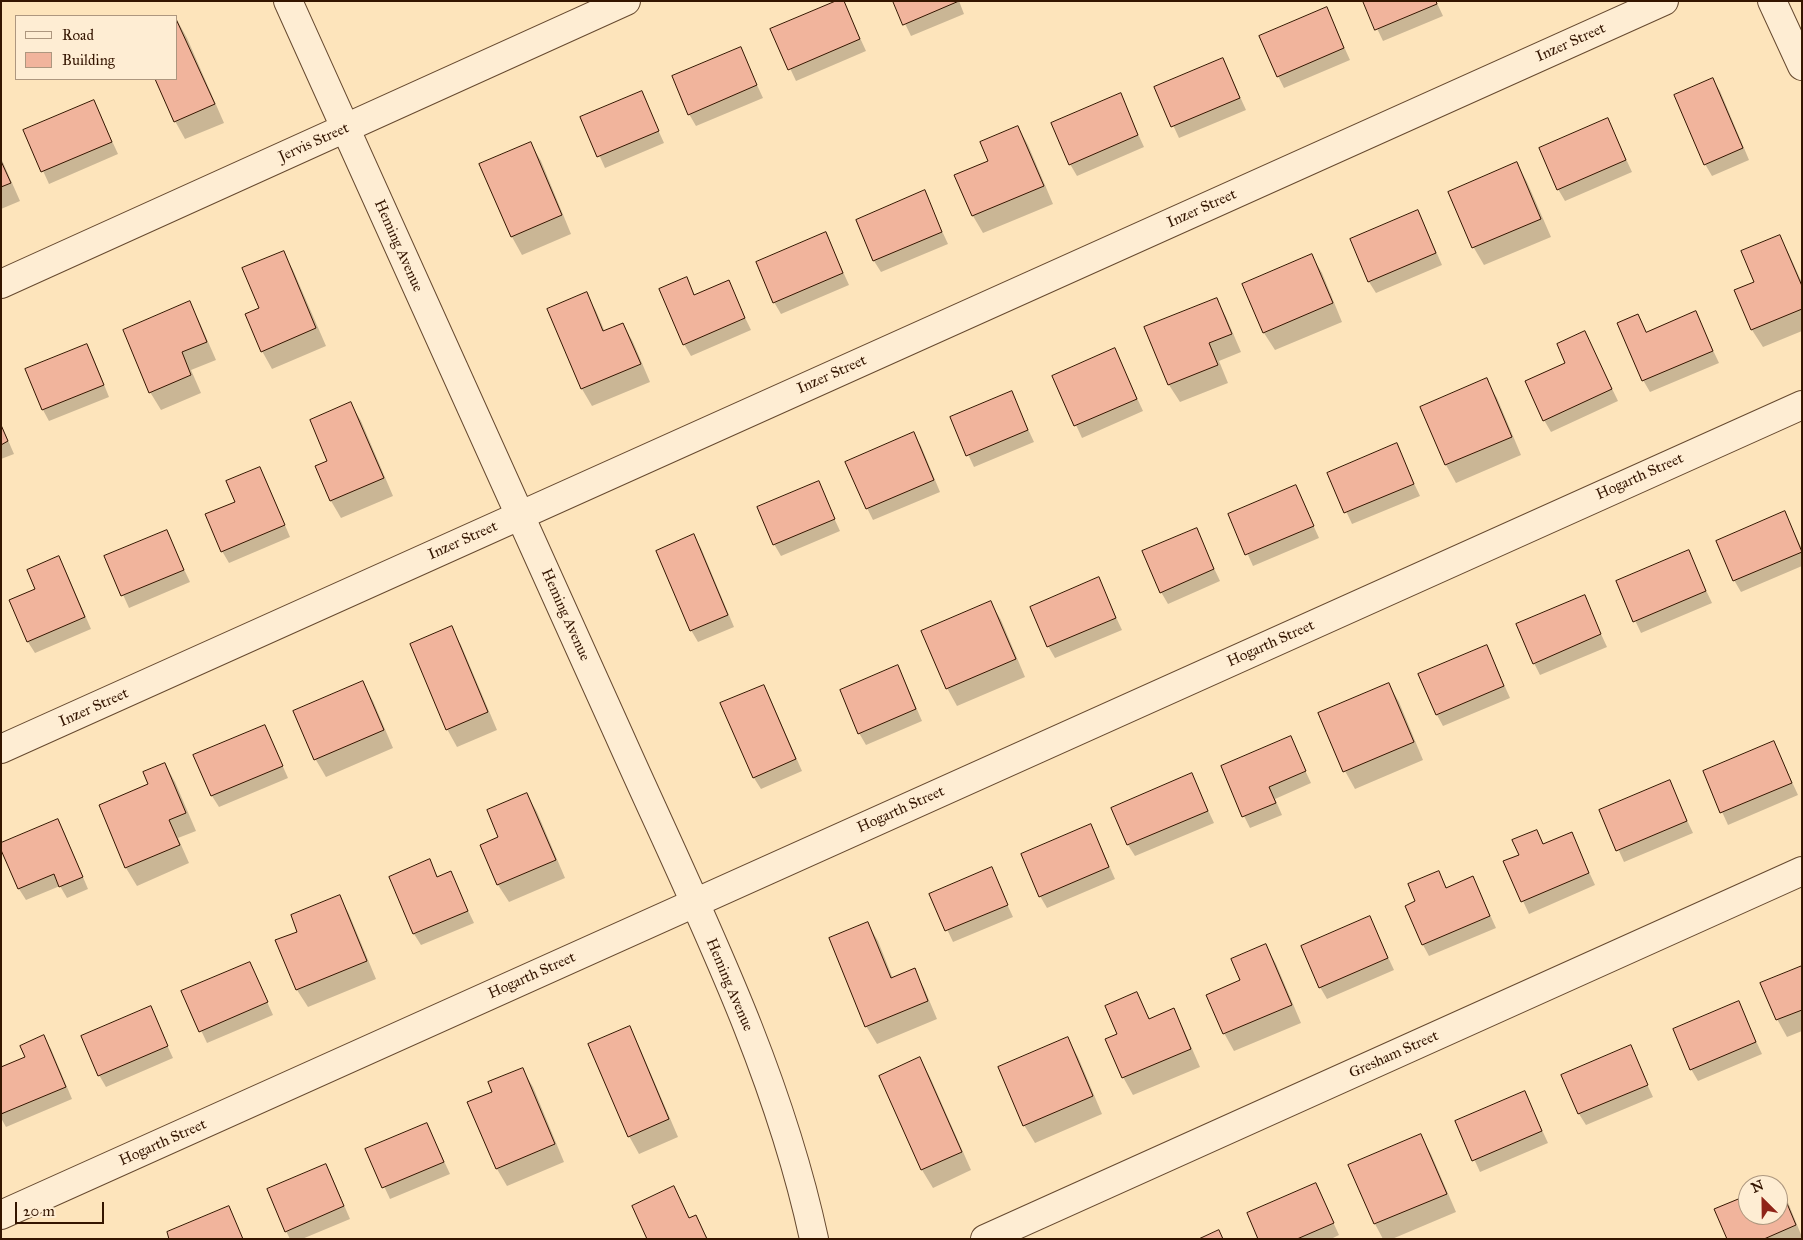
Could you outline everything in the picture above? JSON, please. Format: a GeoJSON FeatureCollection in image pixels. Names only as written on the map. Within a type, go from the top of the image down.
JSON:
{"type":"FeatureCollection","features":[{"type":"Feature","properties":{"kind":"street","name":"Heming Avenue"},"geometry":{"type":"LineString","coordinates":[[288,1],[521,515],[731,987],[771,1089],[803,1189],[814,1239]]}},
{"type":"Feature","properties":{"kind":"street","name":"Jervis Street"},"geometry":{"type":"LineString","coordinates":[[1,284],[626,1]]}},
{"type":"Feature","properties":{"kind":"street","name":"Inzer Street"},"geometry":{"type":"LineString","coordinates":[[1,749],[1664,1]]}},
{"type":"Feature","properties":{"kind":"street"},"geometry":{"type":"LineString","coordinates":[[1772,1],[1802,66]]}},
{"type":"Feature","properties":{"kind":"street","name":"Hogarth Street"},"geometry":{"type":"LineString","coordinates":[[1,1215],[1802,405]]}},
{"type":"Feature","properties":{"kind":"street","name":"Gresham Street"},"geometry":{"type":"LineString","coordinates":[[986,1239],[1802,871]]}},
{"type":"Feature","properties":{"kind":"building"},"geometry":{"type":"Polygon","coordinates":[[[836,1],[844,1],[860,39],[788,70],[770,29],[836,1]]]}},
{"type":"Feature","properties":{"kind":"building"},"geometry":{"type":"Polygon","coordinates":[[[893,1],[959,1],[903,25],[893,1]]]}},
{"type":"Feature","properties":{"kind":"building"},"geometry":{"type":"Polygon","coordinates":[[[1363,1],[1436,1],[1437,4],[1375,30],[1363,1]]]}},
{"type":"Feature","properties":{"kind":"building"},"geometry":{"type":"Polygon","coordinates":[[[1327,7],[1344,48],[1277,77],[1259,36],[1327,7]]]}},
{"type":"Feature","properties":{"kind":"building"},"geometry":{"type":"Polygon","coordinates":[[[178,23],[215,104],[174,122],[155,80],[178,80],[178,23]]]}},
{"type":"Feature","properties":{"kind":"building"},"geometry":{"type":"Polygon","coordinates":[[[741,47],[757,85],[688,115],[672,76],[741,47]]]}},
{"type":"Feature","properties":{"kind":"building"},"geometry":{"type":"Polygon","coordinates":[[[1223,58],[1240,98],[1171,127],[1154,87],[1223,58]]]}},
{"type":"Feature","properties":{"kind":"building"},"geometry":{"type":"Polygon","coordinates":[[[1713,78],[1743,148],[1704,165],[1674,95],[1713,78]]]}},
{"type":"Feature","properties":{"kind":"building"},"geometry":{"type":"Polygon","coordinates":[[[642,91],[659,131],[597,157],[580,117],[642,91]]]}},
{"type":"Feature","properties":{"kind":"building"},"geometry":{"type":"Polygon","coordinates":[[[1121,93],[1138,135],[1069,165],[1051,123],[1121,93]]]}},
{"type":"Feature","properties":{"kind":"building"},"geometry":{"type":"Polygon","coordinates":[[[94,100],[112,142],[41,172],[23,130],[94,100]]]}},
{"type":"Feature","properties":{"kind":"building"},"geometry":{"type":"Polygon","coordinates":[[[1608,118],[1626,160],[1557,190],[1539,148],[1608,118]]]}},
{"type":"Feature","properties":{"kind":"building"},"geometry":{"type":"Polygon","coordinates":[[[1018,126],[1044,186],[972,216],[954,175],[988,161],[980,142],[1018,126]]]}},
{"type":"Feature","properties":{"kind":"building"},"geometry":{"type":"Polygon","coordinates":[[[531,142],[562,215],[511,237],[479,164],[531,142]]]}},
{"type":"Feature","properties":{"kind":"building"},"geometry":{"type":"Polygon","coordinates":[[[1,161],[11,183],[1,187],[1,161]]]}},
{"type":"Feature","properties":{"kind":"building"},"geometry":{"type":"Polygon","coordinates":[[[1517,162],[1541,219],[1472,248],[1448,192],[1517,162]]]}},
{"type":"Feature","properties":{"kind":"building"},"geometry":{"type":"Polygon","coordinates":[[[925,190],[942,232],[873,261],[856,220],[925,190]]]}},
{"type":"Feature","properties":{"kind":"building"},"geometry":{"type":"Polygon","coordinates":[[[1418,210],[1436,253],[1368,282],[1350,239],[1418,210]]]}},
{"type":"Feature","properties":{"kind":"building"},"geometry":{"type":"Polygon","coordinates":[[[826,232],[843,273],[773,303],[756,262],[826,232]]]}},
{"type":"Feature","properties":{"kind":"building"},"geometry":{"type":"Polygon","coordinates":[[[1780,235],[1802,286],[1802,309],[1751,330],[1734,290],[1754,282],[1741,251],[1780,235]]]}},
{"type":"Feature","properties":{"kind":"building"},"geometry":{"type":"Polygon","coordinates":[[[284,251],[316,328],[261,352],[245,314],[259,308],[242,268],[284,251]]]}},
{"type":"Feature","properties":{"kind":"building"},"geometry":{"type":"Polygon","coordinates":[[[1312,254],[1333,303],[1263,333],[1242,284],[1312,254]]]}},
{"type":"Feature","properties":{"kind":"building"},"geometry":{"type":"Polygon","coordinates":[[[687,277],[694,295],[729,280],[745,318],[683,345],[659,289],[687,277]]]}},
{"type":"Feature","properties":{"kind":"building"},"geometry":{"type":"Polygon","coordinates":[[[587,292],[603,331],[623,323],[641,364],[581,389],[547,309],[587,292]]]}},
{"type":"Feature","properties":{"kind":"building"},"geometry":{"type":"Polygon","coordinates":[[[1217,298],[1232,334],[1209,343],[1218,365],[1168,385],[1144,327],[1217,298]]]}},
{"type":"Feature","properties":{"kind":"building"},"geometry":{"type":"Polygon","coordinates":[[[190,301],[207,342],[182,352],[191,375],[149,393],[123,330],[190,301]]]}},
{"type":"Feature","properties":{"kind":"building"},"geometry":{"type":"Polygon","coordinates":[[[1696,311],[1713,351],[1642,381],[1617,323],[1638,314],[1646,332],[1696,311]]]}},
{"type":"Feature","properties":{"kind":"building"},"geometry":{"type":"Polygon","coordinates":[[[1585,331],[1612,389],[1543,421],[1525,381],[1565,363],[1557,344],[1585,331]]]}},
{"type":"Feature","properties":{"kind":"building"},"geometry":{"type":"Polygon","coordinates":[[[87,344],[104,385],[42,410],[25,369],[87,344]]]}},
{"type":"Feature","properties":{"kind":"building"},"geometry":{"type":"Polygon","coordinates":[[[1115,348],[1137,399],[1074,426],[1052,376],[1115,348]]]}},
{"type":"Feature","properties":{"kind":"building"},"geometry":{"type":"Polygon","coordinates":[[[1487,378],[1512,437],[1445,465],[1420,407],[1487,378]]]}},
{"type":"Feature","properties":{"kind":"building"},"geometry":{"type":"Polygon","coordinates":[[[1012,391],[1028,430],[966,456],[950,417],[1012,391]]]}},
{"type":"Feature","properties":{"kind":"building"},"geometry":{"type":"Polygon","coordinates":[[[351,402],[384,478],[330,501],[315,466],[327,461],[310,420],[351,402]]]}},
{"type":"Feature","properties":{"kind":"building"},"geometry":{"type":"Polygon","coordinates":[[[1,425],[8,441],[1,445],[1,425]]]}},
{"type":"Feature","properties":{"kind":"building"},"geometry":{"type":"Polygon","coordinates":[[[914,432],[934,480],[866,509],[845,462],[914,432]]]}},
{"type":"Feature","properties":{"kind":"building"},"geometry":{"type":"Polygon","coordinates":[[[1397,443],[1414,484],[1344,513],[1327,473],[1397,443]]]}},
{"type":"Feature","properties":{"kind":"building"},"geometry":{"type":"Polygon","coordinates":[[[260,467],[285,525],[221,552],[205,514],[235,502],[226,481],[260,467]]]}},
{"type":"Feature","properties":{"kind":"building"},"geometry":{"type":"Polygon","coordinates":[[[819,481],[835,519],[773,545],[757,507],[819,481]]]}},
{"type":"Feature","properties":{"kind":"building"},"geometry":{"type":"Polygon","coordinates":[[[1296,485],[1314,526],[1245,555],[1228,514],[1296,485]]]}},
{"type":"Feature","properties":{"kind":"building"},"geometry":{"type":"Polygon","coordinates":[[[1785,511],[1802,552],[1733,581],[1716,541],[1785,511]]]}},
{"type":"Feature","properties":{"kind":"building"},"geometry":{"type":"Polygon","coordinates":[[[1197,528],[1214,569],[1160,593],[1142,551],[1197,528]]]}},
{"type":"Feature","properties":{"kind":"building"},"geometry":{"type":"Polygon","coordinates":[[[167,530],[184,570],[121,596],[104,556],[167,530]]]}},
{"type":"Feature","properties":{"kind":"building"},"geometry":{"type":"Polygon","coordinates":[[[694,534],[728,615],[690,631],[656,551],[694,534]]]}},
{"type":"Feature","properties":{"kind":"building"},"geometry":{"type":"Polygon","coordinates":[[[1689,550],[1706,591],[1633,622],[1616,581],[1689,550]]]}},
{"type":"Feature","properties":{"kind":"building"},"geometry":{"type":"Polygon","coordinates":[[[59,556],[85,617],[27,642],[9,600],[35,589],[27,570],[59,556]]]}},
{"type":"Feature","properties":{"kind":"building"},"geometry":{"type":"Polygon","coordinates":[[[1099,577],[1116,618],[1047,647],[1030,607],[1099,577]]]}},
{"type":"Feature","properties":{"kind":"building"},"geometry":{"type":"Polygon","coordinates":[[[1585,595],[1601,634],[1533,664],[1516,624],[1585,595]]]}},
{"type":"Feature","properties":{"kind":"building"},"geometry":{"type":"Polygon","coordinates":[[[991,601],[1016,659],[946,689],[921,631],[991,601]]]}},
{"type":"Feature","properties":{"kind":"building"},"geometry":{"type":"Polygon","coordinates":[[[452,626],[488,712],[446,730],[410,644],[452,626]]]}},
{"type":"Feature","properties":{"kind":"building"},"geometry":{"type":"Polygon","coordinates":[[[1487,645],[1504,686],[1436,715],[1418,674],[1487,645]]]}},
{"type":"Feature","properties":{"kind":"building"},"geometry":{"type":"Polygon","coordinates":[[[898,665],[916,709],[858,734],[840,690],[898,665]]]}},
{"type":"Feature","properties":{"kind":"building"},"geometry":{"type":"Polygon","coordinates":[[[363,681],[384,730],[314,760],[293,711],[363,681]]]}},
{"type":"Feature","properties":{"kind":"building"},"geometry":{"type":"Polygon","coordinates":[[[1389,683],[1414,742],[1343,772],[1318,713],[1389,683]]]}},
{"type":"Feature","properties":{"kind":"building"},"geometry":{"type":"Polygon","coordinates":[[[764,685],[796,759],[753,778],[720,703],[764,685]]]}},
{"type":"Feature","properties":{"kind":"building"},"geometry":{"type":"Polygon","coordinates":[[[265,725],[283,766],[211,796],[193,755],[265,725]]]}},
{"type":"Feature","properties":{"kind":"building"},"geometry":{"type":"Polygon","coordinates":[[[1291,736],[1306,771],[1269,787],[1276,803],[1242,817],[1221,766],[1291,736]]]}},
{"type":"Feature","properties":{"kind":"building"},"geometry":{"type":"Polygon","coordinates":[[[1774,741],[1792,783],[1720,813],[1703,771],[1774,741]]]}},
{"type":"Feature","properties":{"kind":"building"},"geometry":{"type":"Polygon","coordinates":[[[165,763],[186,813],[169,820],[180,845],[125,868],[99,805],[148,784],[143,772],[165,763]]]}},
{"type":"Feature","properties":{"kind":"building"},"geometry":{"type":"Polygon","coordinates":[[[1192,773],[1208,811],[1127,845],[1111,808],[1192,773]]]}},
{"type":"Feature","properties":{"kind":"building"},"geometry":{"type":"Polygon","coordinates":[[[1670,780],[1687,821],[1616,851],[1599,810],[1670,780]]]}},
{"type":"Feature","properties":{"kind":"building"},"geometry":{"type":"Polygon","coordinates":[[[527,793],[556,860],[497,885],[480,845],[498,837],[487,810],[527,793]]]}},
{"type":"Feature","properties":{"kind":"building"},"geometry":{"type":"Polygon","coordinates":[[[58,819],[83,877],[59,887],[54,874],[18,889],[1,850],[1,843],[58,819]]]}},
{"type":"Feature","properties":{"kind":"building"},"geometry":{"type":"Polygon","coordinates":[[[1091,824],[1109,867],[1039,897],[1021,854],[1091,824]]]}},
{"type":"Feature","properties":{"kind":"building"},"geometry":{"type":"Polygon","coordinates":[[[1537,830],[1543,844],[1572,832],[1589,873],[1521,902],[1503,861],[1519,855],[1512,840],[1537,830]]]}},
{"type":"Feature","properties":{"kind":"building"},"geometry":{"type":"Polygon","coordinates":[[[430,859],[437,877],[451,871],[468,911],[413,934],[389,877],[430,859]]]}},
{"type":"Feature","properties":{"kind":"building"},"geometry":{"type":"Polygon","coordinates":[[[992,867],[1008,905],[945,931],[929,894],[992,867]]]}},
{"type":"Feature","properties":{"kind":"building"},"geometry":{"type":"Polygon","coordinates":[[[1439,871],[1446,888],[1473,876],[1490,916],[1422,945],[1405,906],[1415,901],[1408,884],[1439,871]]]}},
{"type":"Feature","properties":{"kind":"building"},"geometry":{"type":"Polygon","coordinates":[[[340,895],[367,961],[296,990],[275,940],[297,932],[291,915],[340,895]]]}},
{"type":"Feature","properties":{"kind":"building"},"geometry":{"type":"Polygon","coordinates":[[[1370,916],[1388,958],[1319,988],[1301,946],[1370,916]]]}},
{"type":"Feature","properties":{"kind":"building"},"geometry":{"type":"Polygon","coordinates":[[[868,922],[891,978],[915,968],[928,1001],[865,1027],[829,938],[868,922]]]}},
{"type":"Feature","properties":{"kind":"building"},"geometry":{"type":"Polygon","coordinates":[[[1266,944],[1292,1005],[1223,1034],[1206,995],[1240,980],[1231,959],[1266,944]]]}},
{"type":"Feature","properties":{"kind":"building"},"geometry":{"type":"Polygon","coordinates":[[[250,962],[268,1002],[199,1032],[181,991],[250,962]]]}},
{"type":"Feature","properties":{"kind":"building"},"geometry":{"type":"Polygon","coordinates":[[[1802,966],[1802,1010],[1776,1020],[1760,983],[1802,966]]]}},
{"type":"Feature","properties":{"kind":"building"},"geometry":{"type":"Polygon","coordinates":[[[1137,992],[1149,1019],[1174,1008],[1191,1049],[1122,1078],[1105,1039],[1117,1034],[1105,1006],[1137,992]]]}},
{"type":"Feature","properties":{"kind":"building"},"geometry":{"type":"Polygon","coordinates":[[[1739,1001],[1756,1042],[1690,1070],[1673,1029],[1739,1001]]]}},
{"type":"Feature","properties":{"kind":"building"},"geometry":{"type":"Polygon","coordinates":[[[151,1006],[168,1046],[98,1076],[81,1036],[151,1006]]]}},
{"type":"Feature","properties":{"kind":"building"},"geometry":{"type":"Polygon","coordinates":[[[630,1026],[669,1119],[628,1137],[588,1044],[630,1026]]]}},
{"type":"Feature","properties":{"kind":"building"},"geometry":{"type":"Polygon","coordinates":[[[44,1035],[66,1087],[1,1114],[1,1067],[25,1057],[20,1046],[44,1035]]]}},
{"type":"Feature","properties":{"kind":"building"},"geometry":{"type":"Polygon","coordinates":[[[1068,1037],[1093,1096],[1023,1126],[998,1067],[1068,1037]]]}},
{"type":"Feature","properties":{"kind":"building"},"geometry":{"type":"Polygon","coordinates":[[[1631,1045],[1648,1085],[1578,1114],[1561,1075],[1631,1045]]]}},
{"type":"Feature","properties":{"kind":"building"},"geometry":{"type":"Polygon","coordinates":[[[920,1057],[962,1152],[921,1170],[879,1076],[920,1057]]]}},
{"type":"Feature","properties":{"kind":"building"},"geometry":{"type":"Polygon","coordinates":[[[523,1068],[555,1144],[496,1169],[467,1102],[492,1092],[488,1082],[523,1068]]]}},
{"type":"Feature","properties":{"kind":"building"},"geometry":{"type":"Polygon","coordinates":[[[1525,1091],[1542,1131],[1472,1161],[1455,1121],[1525,1091]]]}},
{"type":"Feature","properties":{"kind":"building"},"geometry":{"type":"Polygon","coordinates":[[[427,1123],[444,1162],[382,1188],[365,1149],[427,1123]]]}},
{"type":"Feature","properties":{"kind":"building"},"geometry":{"type":"Polygon","coordinates":[[[1421,1134],[1447,1194],[1374,1224],[1348,1165],[1421,1134]]]}},
{"type":"Feature","properties":{"kind":"building"},"geometry":{"type":"Polygon","coordinates":[[[326,1164],[344,1206],[285,1232],[267,1189],[326,1164]]]}},
{"type":"Feature","properties":{"kind":"building"},"geometry":{"type":"Polygon","coordinates":[[[1316,1183],[1334,1223],[1297,1239],[1258,1239],[1247,1213],[1316,1183]]]}},
{"type":"Feature","properties":{"kind":"building"},"geometry":{"type":"Polygon","coordinates":[[[674,1186],[689,1218],[696,1215],[707,1239],[647,1239],[632,1206],[674,1186]]]}},
{"type":"Feature","properties":{"kind":"building"},"geometry":{"type":"Polygon","coordinates":[[[1738,1199],[1738,1225],[1788,1225],[1788,1206],[1796,1225],[1764,1239],[1727,1239],[1714,1209],[1738,1199]]]}},
{"type":"Feature","properties":{"kind":"building"},"geometry":{"type":"Polygon","coordinates":[[[229,1206],[243,1239],[169,1239],[167,1232],[229,1206]]]}},
{"type":"Feature","properties":{"kind":"building"},"geometry":{"type":"Polygon","coordinates":[[[1219,1230],[1223,1239],[1199,1239],[1219,1230]]]}}]}
